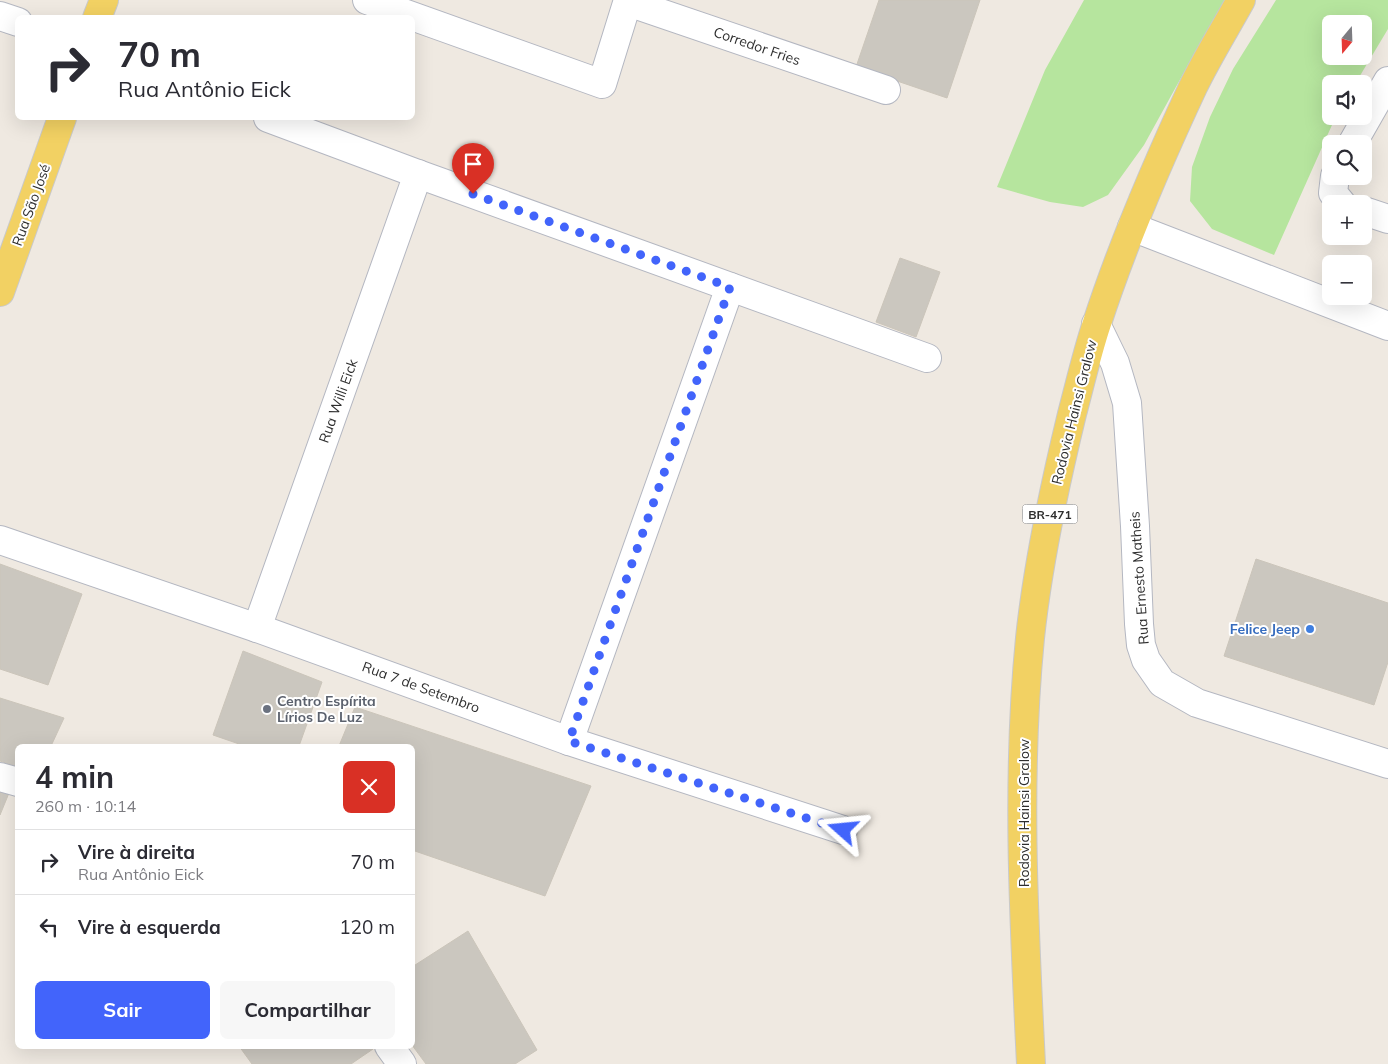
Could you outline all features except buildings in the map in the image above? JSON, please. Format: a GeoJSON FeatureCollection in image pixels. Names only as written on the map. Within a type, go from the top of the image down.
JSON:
{"type":"FeatureCollection","features":[{"type":"Feature","properties":{"kind":"main road"},"geometry":{"type":"LineString","coordinates":[[99,15],[104,0]]}},
{"type":"Feature","properties":{"kind":"main road","name":"Rodovia Hainsi Gralow"},"geometry":{"type":"LineString","coordinates":[[1031,1064],[1024,935],[1022,829],[1024,730],[1030,637],[1042,551],[1061,460],[1096,324],[1132,227],[1157,167],[1194,85],[1241,0]]}},
{"type":"Feature","properties":{"kind":"main road","name":"Rua São José"},"geometry":{"type":"LineString","coordinates":[[0,292],[61,120]]}},
{"type":"Feature","properties":{"kind":"street"},"geometry":{"type":"LineString","coordinates":[[367,0],[409,15]]}},
{"type":"Feature","properties":{"kind":"street"},"geometry":{"type":"LineString","coordinates":[[415,17],[602,84],[628,1]]}},
{"type":"Feature","properties":{"kind":"street","name":"Corredor Fries"},"geometry":{"type":"LineString","coordinates":[[628,1],[886,90]]}},
{"type":"Feature","properties":{"kind":"street"},"geometry":{"type":"LineString","coordinates":[[0,16],[15,21]]}},
{"type":"Feature","properties":{"kind":"street"},"geometry":{"type":"LineString","coordinates":[[1357,135],[1388,81]]}},
{"type":"Feature","properties":{"kind":"street"},"geometry":{"type":"LineString","coordinates":[[273,120],[927,358]]}},
{"type":"Feature","properties":{"kind":"street","name":"Rua Willi Eick"},"geometry":{"type":"LineString","coordinates":[[257,628],[418,174]]}},
{"type":"Feature","properties":{"kind":"street"},"geometry":{"type":"LineString","coordinates":[[1372,214],[1388,219]]}},
{"type":"Feature","properties":{"kind":"street"},"geometry":{"type":"LineString","coordinates":[[1132,227],[1388,326]]}},
{"type":"Feature","properties":{"kind":"street"},"geometry":{"type":"LineString","coordinates":[[569,741],[730,287]]}},
{"type":"Feature","properties":{"kind":"street","name":"Rua Ernesto Matheis"},"geometry":{"type":"LineString","coordinates":[[1096,324],[1115,362],[1127,403],[1136,536],[1139,624],[1141,645],[1146,660],[1162,683],[1197,703],[1388,764]]}},
{"type":"Feature","properties":{"kind":"street","name":"Rua 7 de Setembro"},"geometry":{"type":"LineString","coordinates":[[0,540],[257,628],[569,741],[843,830]]}},
{"type":"Feature","properties":{"kind":"street"},"geometry":{"type":"LineString","coordinates":[[0,776],[15,781]]}},
{"type":"Feature","properties":{"kind":"street"},"geometry":{"type":"LineString","coordinates":[[391,1049],[402,1064]]}},
{"type":"Feature","properties":{"kind":"green space"},"geometry":{"type":"Polygon","coordinates":[[[1084,0],[1227,0],[1193,56],[1144,145],[1108,195],[1083,207],[1050,202],[997,187],[1045,70],[1084,0]]]}},
{"type":"Feature","properties":{"kind":"green space"},"geometry":{"type":"Polygon","coordinates":[[[1276,0],[1388,0],[1388,29],[1372,56],[1372,15],[1322,15],[1322,65],[1366,65],[1360,75],[1322,75],[1322,125],[1332,125],[1328,135],[1322,135],[1322,147],[1274,255],[1212,229],[1190,201],[1192,167],[1210,117],[1233,69],[1276,0]]]}},
{"type":"Feature","properties":{"kind":"place","name":"Felice Jeep"},"geometry":{"type":"Point","coordinates":[1310,629]}},
{"type":"Feature","properties":{"kind":"place","name":"Centro Espírita Lírios De Luz"},"geometry":{"type":"Point","coordinates":[267,709]}},
{"type":"Feature","properties":{"kind":"route"},"geometry":{"type":"LineString","coordinates":[[473,194],[730,287],[569,741],[843,830]]}}]}
